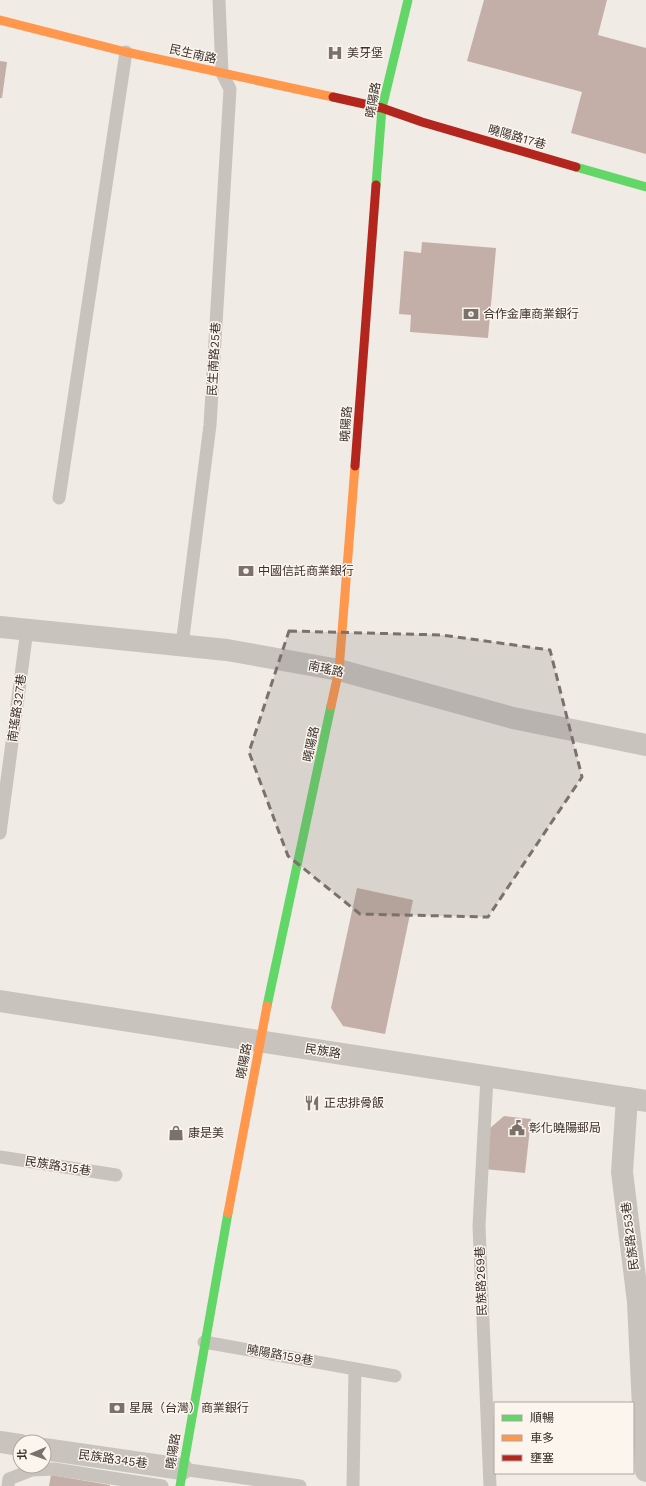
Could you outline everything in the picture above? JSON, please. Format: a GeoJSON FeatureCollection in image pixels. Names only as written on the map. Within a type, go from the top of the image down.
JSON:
{"type":"FeatureCollection","features":[{"type":"Feature","properties":{"kind":"street","name":"曉陽路"},"geometry":{"type":"LineString","coordinates":[[181,1478],[204,1342],[260,1041],[339,670],[382,108],[408,0]]}},
{"type":"Feature","properties":{"kind":"street","name":"民生南路"},"geometry":{"type":"LineString","coordinates":[[0,20],[126,52],[382,108]]}},
{"type":"Feature","properties":{"kind":"street","name":"曉陽路17巷"},"geometry":{"type":"LineString","coordinates":[[382,108],[422,122],[646,187]]}},
{"type":"Feature","properties":{"kind":"street","name":"南瑤路"},"geometry":{"type":"LineString","coordinates":[[0,627],[227,650],[339,670],[513,718],[646,746]]}},
{"type":"Feature","properties":{"kind":"street","name":"民族路"},"geometry":{"type":"LineString","coordinates":[[0,1001],[636,1100]]}},
{"type":"Feature","properties":{"kind":"street","name":"民族路253巷"},"geometry":{"type":"LineString","coordinates":[[636,1100],[622,1172],[638,1302],[646,1471]]}},
{"type":"Feature","properties":{"kind":"street"},"geometry":{"type":"LineString","coordinates":[[0,1442],[12,1444]]}},
{"type":"Feature","properties":{"kind":"street","name":"民族路345巷"},"geometry":{"type":"LineString","coordinates":[[52,1451],[181,1478]]}},
{"type":"Feature","properties":{"kind":"lane"},"geometry":{"type":"LineString","coordinates":[[218,0],[222,73]]}},
{"type":"Feature","properties":{"kind":"lane"},"geometry":{"type":"LineString","coordinates":[[59,498],[126,52]]}},
{"type":"Feature","properties":{"kind":"lane","name":"民生南路25巷"},"geometry":{"type":"LineString","coordinates":[[182,645],[210,424],[230,89],[222,73]]}},
{"type":"Feature","properties":{"kind":"lane","name":"南瑤路327巷"},"geometry":{"type":"LineString","coordinates":[[0,833],[27,630]]}},
{"type":"Feature","properties":{"kind":"lane","name":"民族路269巷"},"geometry":{"type":"LineString","coordinates":[[487,1077],[479,1226],[490,1486]]}},
{"type":"Feature","properties":{"kind":"lane","name":"民族路315巷"},"geometry":{"type":"LineString","coordinates":[[0,1157],[116,1175]]}},
{"type":"Feature","properties":{"kind":"lane","name":"曉陽路159巷"},"geometry":{"type":"LineString","coordinates":[[204,1342],[395,1376]]}},
{"type":"Feature","properties":{"kind":"lane"},"geometry":{"type":"LineString","coordinates":[[353,1486],[355,1369]]}},
{"type":"Feature","properties":{"kind":"lane"},"geometry":{"type":"LineString","coordinates":[[8,1486],[9,1479],[32,1470],[54,1469],[162,1486]]}},
{"type":"Feature","properties":{"kind":"lane"},"geometry":{"type":"LineString","coordinates":[[181,1478],[300,1486]]}},
{"type":"Feature","properties":{"kind":"highlighted area"},"geometry":{"type":"Polygon","coordinates":[[[289,631],[442,635],[550,650],[582,777],[488,917],[360,914],[288,856],[249,752],[289,631]]]}},
{"type":"Feature","properties":{"kind":"building"},"geometry":{"type":"Polygon","coordinates":[[[484,0],[607,0],[598,35],[646,48],[646,154],[571,133],[582,92],[467,61],[484,0]]]}},
{"type":"Feature","properties":{"kind":"building"},"geometry":{"type":"Polygon","coordinates":[[[0,61],[7,62],[2,98],[0,98],[0,61]]]}},
{"type":"Feature","properties":{"kind":"building"},"geometry":{"type":"Polygon","coordinates":[[[422,242],[496,248],[488,338],[410,332],[411,315],[399,314],[404,251],[421,253],[422,242]]]}},
{"type":"Feature","properties":{"kind":"building"},"geometry":{"type":"Polygon","coordinates":[[[357,888],[413,900],[385,1034],[343,1026],[331,1008],[357,888]]]}},
{"type":"Feature","properties":{"kind":"building"},"geometry":{"type":"Polygon","coordinates":[[[504,1116],[531,1119],[525,1173],[484,1169],[489,1129],[504,1116]]]}},
{"type":"Feature","properties":{"kind":"building"},"geometry":{"type":"Polygon","coordinates":[[[51,1475],[110,1485],[110,1486],[49,1486],[51,1475]]]}},
{"type":"Feature","properties":{"kind":"traffic: fast"},"geometry":{"type":"LineString","coordinates":[[376,185],[382,108],[408,0]]}},
{"type":"Feature","properties":{"kind":"traffic: fast"},"geometry":{"type":"LineString","coordinates":[[576,167],[646,187]]}},
{"type":"Feature","properties":{"kind":"traffic: fast"},"geometry":{"type":"LineString","coordinates":[[267,1006],[331,706]]}},
{"type":"Feature","properties":{"kind":"traffic: fast"},"geometry":{"type":"LineString","coordinates":[[180,1486],[228,1213]]}},
{"type":"Feature","properties":{"kind":"traffic: slow"},"geometry":{"type":"LineString","coordinates":[[0,20],[126,52],[333,97]]}},
{"type":"Feature","properties":{"kind":"traffic: slow"},"geometry":{"type":"LineString","coordinates":[[331,706],[339,670],[355,466]]}},
{"type":"Feature","properties":{"kind":"traffic: slow"},"geometry":{"type":"LineString","coordinates":[[228,1213],[267,1006]]}},
{"type":"Feature","properties":{"kind":"traffic: jam"},"geometry":{"type":"LineString","coordinates":[[333,97],[382,108],[422,122],[576,167]]}},
{"type":"Feature","properties":{"kind":"traffic: jam"},"geometry":{"type":"LineString","coordinates":[[355,466],[376,185]]}},
{"type":"Feature","properties":{"kind":"place","name":"美牙堡"},"geometry":{"type":"Point","coordinates":[335,53]}},
{"type":"Feature","properties":{"kind":"place","name":"合作金庫商業銀行"},"geometry":{"type":"Point","coordinates":[471,314]}},
{"type":"Feature","properties":{"kind":"place","name":"中國信託商業銀行"},"geometry":{"type":"Point","coordinates":[246,571]}},
{"type":"Feature","properties":{"kind":"place","name":"正忠排骨飯"},"geometry":{"type":"Point","coordinates":[312,1103]}},
{"type":"Feature","properties":{"kind":"place","name":"彰化曉陽郵局"},"geometry":{"type":"Point","coordinates":[517,1128]}},
{"type":"Feature","properties":{"kind":"place","name":"康是美"},"geometry":{"type":"Point","coordinates":[176,1133]}},
{"type":"Feature","properties":{"kind":"place","name":"星展（台灣）商業銀行"},"geometry":{"type":"Point","coordinates":[117,1408]}}]}
